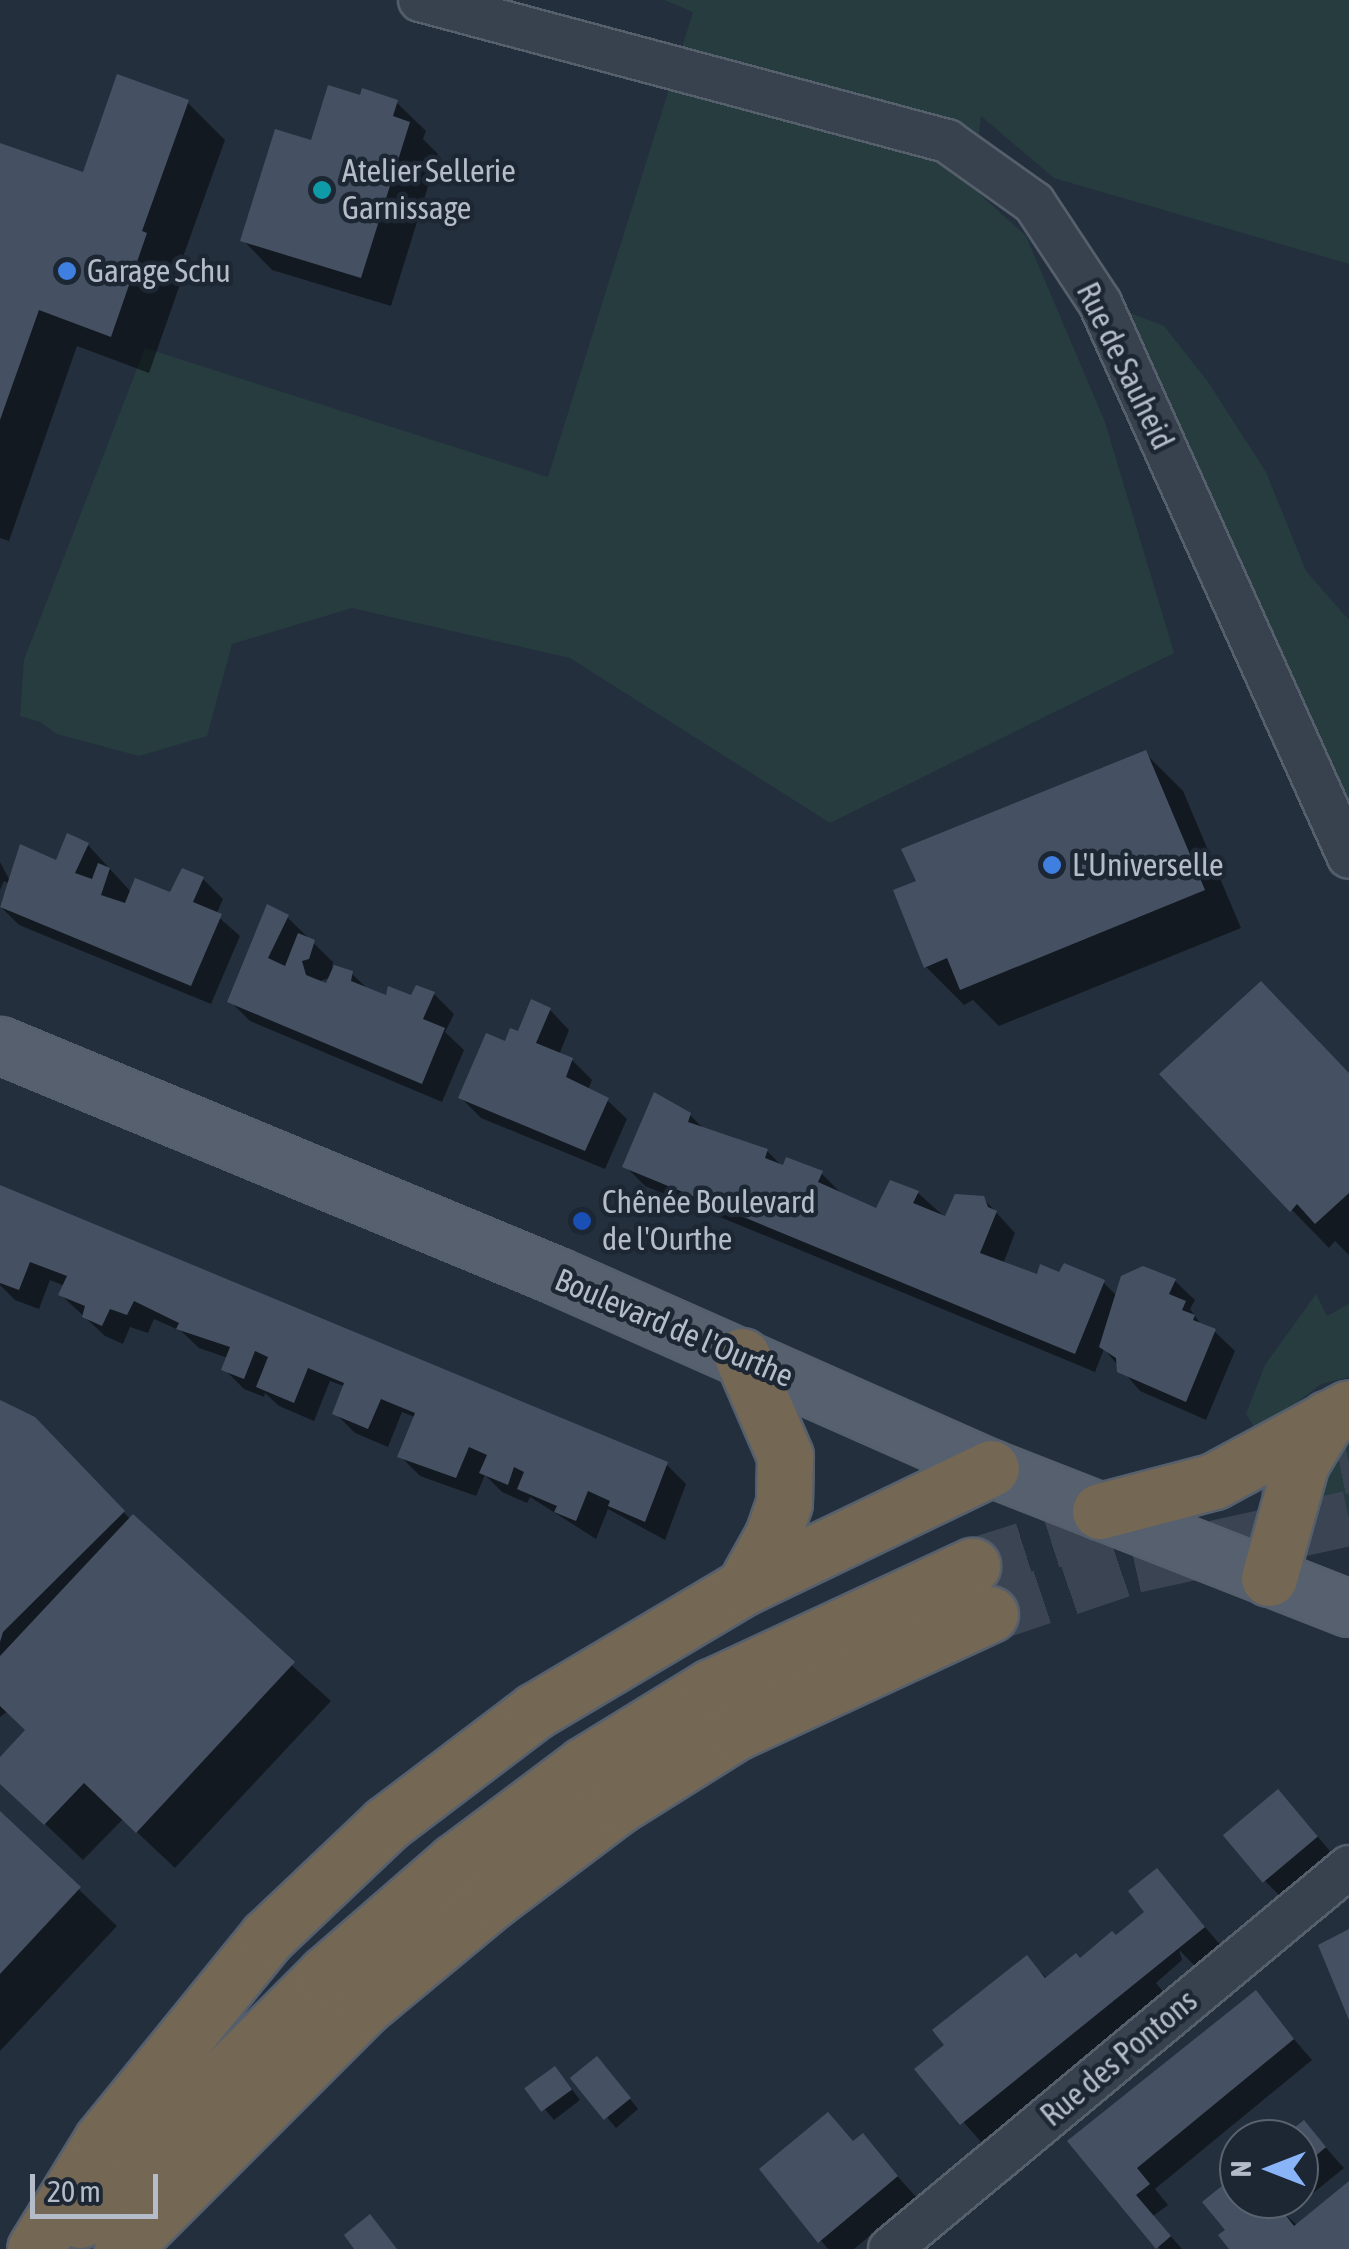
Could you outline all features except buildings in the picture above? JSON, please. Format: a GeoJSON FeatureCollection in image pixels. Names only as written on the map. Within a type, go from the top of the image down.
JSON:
{"type":"FeatureCollection","features":[{"type":"Feature","properties":{"kind":"highway"},"geometry":{"type":"LineString","coordinates":[[742,1356],[785,1456],[784,1503],[744,1587]]}},
{"type":"Feature","properties":{"kind":"highway"},"geometry":{"type":"LineString","coordinates":[[1100,1512],[1214,1482],[1339,1412]]}},
{"type":"Feature","properties":{"kind":"highway"},"geometry":{"type":"LineString","coordinates":[[1269,1578],[1301,1463],[1339,1412]]}},
{"type":"Feature","properties":{"kind":"highway"},"geometry":{"type":"LineString","coordinates":[[35,2249],[102,2140],[267,1937],[386,1824],[534,1711],[744,1587],[991,1468]]}},
{"type":"Feature","properties":{"kind":"highway"},"geometry":{"type":"LineString","coordinates":[[51,2249],[326,1974],[455,1862],[584,1765],[711,1687],[981,1590],[736,1732],[620,1805],[492,1900],[364,2006],[122,2249]]}},
{"type":"Feature","properties":{"kind":"main road","name":"Boulevard de l'Ourthe"},"geometry":{"type":"LineString","coordinates":[[0,1045],[742,1356],[991,1468],[1349,1608]]}},
{"type":"Feature","properties":{"kind":"street","name":"Rue de Sauheid"},"geometry":{"type":"LineString","coordinates":[[420,0],[947,142],[1034,203],[1100,304],[1349,857]]}},
{"type":"Feature","properties":{"kind":"street","name":"Rue des Pontons"},"geometry":{"type":"LineString","coordinates":[[890,2249],[1349,1866]]}},
{"type":"Feature","properties":{"kind":"green space"},"geometry":{"type":"Polygon","coordinates":[[[664,0],[1349,0],[1349,264],[1054,178],[981,116],[973,188],[1026,236],[1105,422],[1174,653],[830,823],[570,658],[352,608],[232,644],[207,736],[139,756],[57,734],[40,722],[20,716],[24,660],[145,348],[548,477],[693,12],[664,0]]]}},
{"type":"Feature","properties":{"kind":"green space"},"geometry":{"type":"Polygon","coordinates":[[[1130,313],[1164,326],[1208,382],[1266,472],[1306,571],[1349,620],[1349,814],[1344,813],[1130,313]]]}},
{"type":"Feature","properties":{"kind":"green space"},"geometry":{"type":"Polygon","coordinates":[[[1316,1294],[1327,1316],[1349,1304],[1349,1377],[1321,1384],[1258,1433],[1246,1414],[1265,1365],[1316,1294]]]}},
{"type":"Feature","properties":{"kind":"green space"},"geometry":{"type":"Polygon","coordinates":[[[1349,1439],[1349,1530],[1306,1516],[1315,1491],[1349,1439]]]}},
{"type":"Feature","properties":{"kind":"tunnel"},"geometry":{"type":"LineString","coordinates":[[1259,1483],[1349,1465]]}},
{"type":"Feature","properties":{"kind":"tunnel"},"geometry":{"type":"LineString","coordinates":[[972,1566],[1151,1509]]}},
{"type":"Feature","properties":{"kind":"tunnel"},"geometry":{"type":"LineString","coordinates":[[990,1614],[1135,1565],[1349,1518]]}},
{"type":"Feature","properties":{"kind":"place","name":"Atelier Sellerie Garnissage"},"geometry":{"type":"Point","coordinates":[322,190]}},
{"type":"Feature","properties":{"kind":"place","name":"Garage Schu"},"geometry":{"type":"Point","coordinates":[67,271]}},
{"type":"Feature","properties":{"kind":"place","name":"L'Universelle"},"geometry":{"type":"Point","coordinates":[1052,865]}},
{"type":"Feature","properties":{"kind":"place","name":"Chênée Boulevard de l'Ourthe"},"geometry":{"type":"Point","coordinates":[582,1221]}}]}
